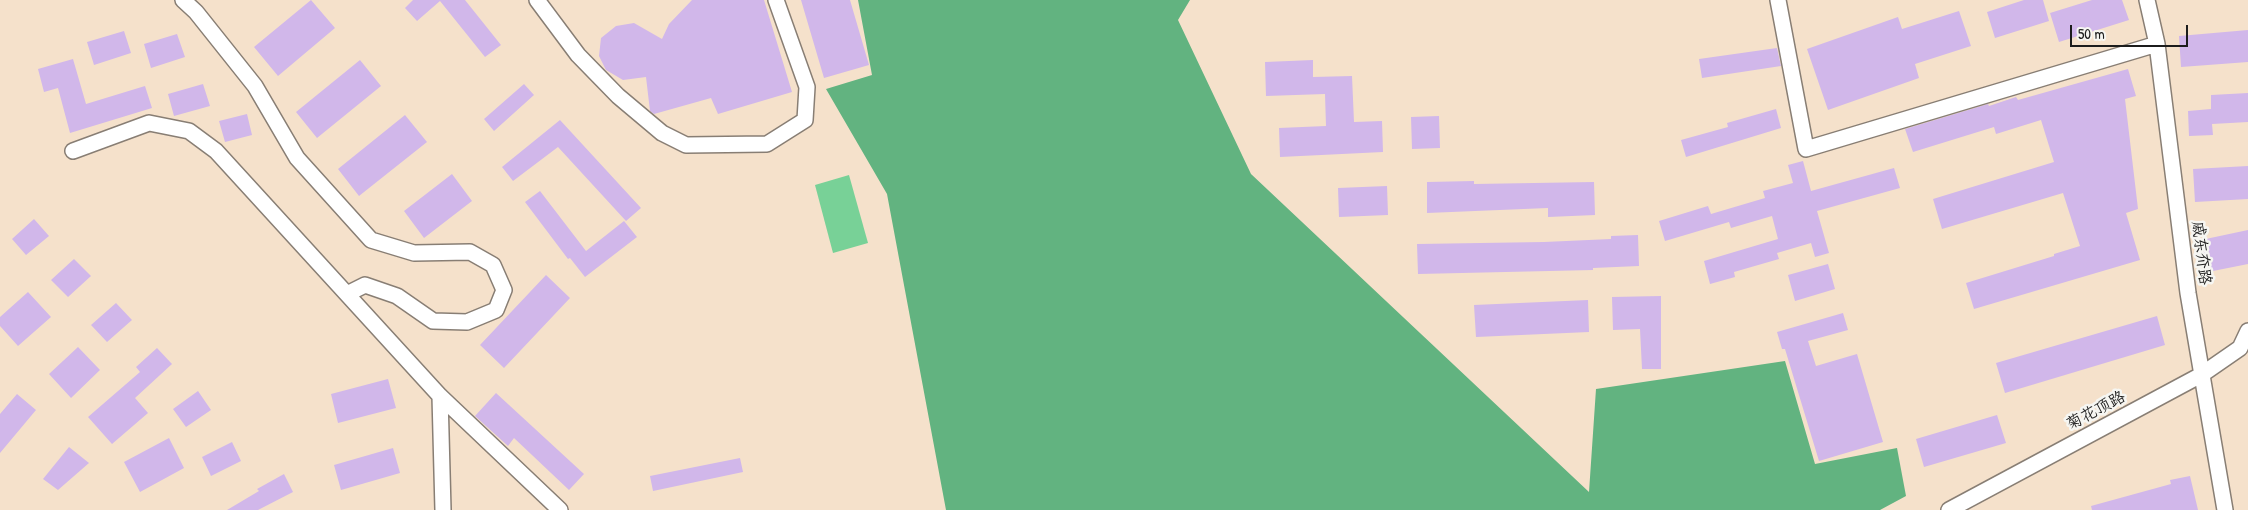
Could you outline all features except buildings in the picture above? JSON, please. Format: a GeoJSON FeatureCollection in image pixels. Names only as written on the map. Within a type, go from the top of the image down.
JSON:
{"type":"FeatureCollection","features":[{"type":"Feature","properties":{"kind":"street"},"geometry":{"type":"LineString","coordinates":[[183,0],[196,12],[255,86],[297,158],[371,240],[414,253],[470,252],[493,265],[504,290],[496,310],[467,322],[433,321],[398,296],[365,285],[347,294]]}},
{"type":"Feature","properties":{"kind":"street"},"geometry":{"type":"LineString","coordinates":[[537,0],[578,55],[618,96],[662,133],[686,145],[767,144],[806,120],[807,87],[776,0]]}},
{"type":"Feature","properties":{"kind":"street"},"geometry":{"type":"LineString","coordinates":[[1778,0],[1806,149],[2157,44]]}},
{"type":"Feature","properties":{"kind":"street","name":"戚东夼路"},"geometry":{"type":"LineString","coordinates":[[2147,0],[2157,44],[2188,292],[2224,510]]}},
{"type":"Feature","properties":{"kind":"street"},"geometry":{"type":"LineString","coordinates":[[73,151],[149,124],[188,131],[216,151],[440,396],[560,510]]}},
{"type":"Feature","properties":{"kind":"street","name":"菊花顶路"},"geometry":{"type":"LineString","coordinates":[[1949,510],[2201,375],[2240,348],[2248,331]]}},
{"type":"Feature","properties":{"kind":"street"},"geometry":{"type":"LineString","coordinates":[[440,396],[444,510]]}},
{"type":"Feature","properties":{"kind":"green space"},"geometry":{"type":"Polygon","coordinates":[[[858,0],[1190,0],[1178,20],[1251,174],[1589,492],[1596,389],[1785,361],[1815,464],[1897,448],[1906,496],[1880,510],[946,510],[887,194],[826,89],[872,75],[858,0]]]}},
{"type":"Feature","properties":{"kind":"green space"},"geometry":{"type":"Polygon","coordinates":[[[849,175],[868,243],[833,253],[815,185],[849,175]]]}}]}
